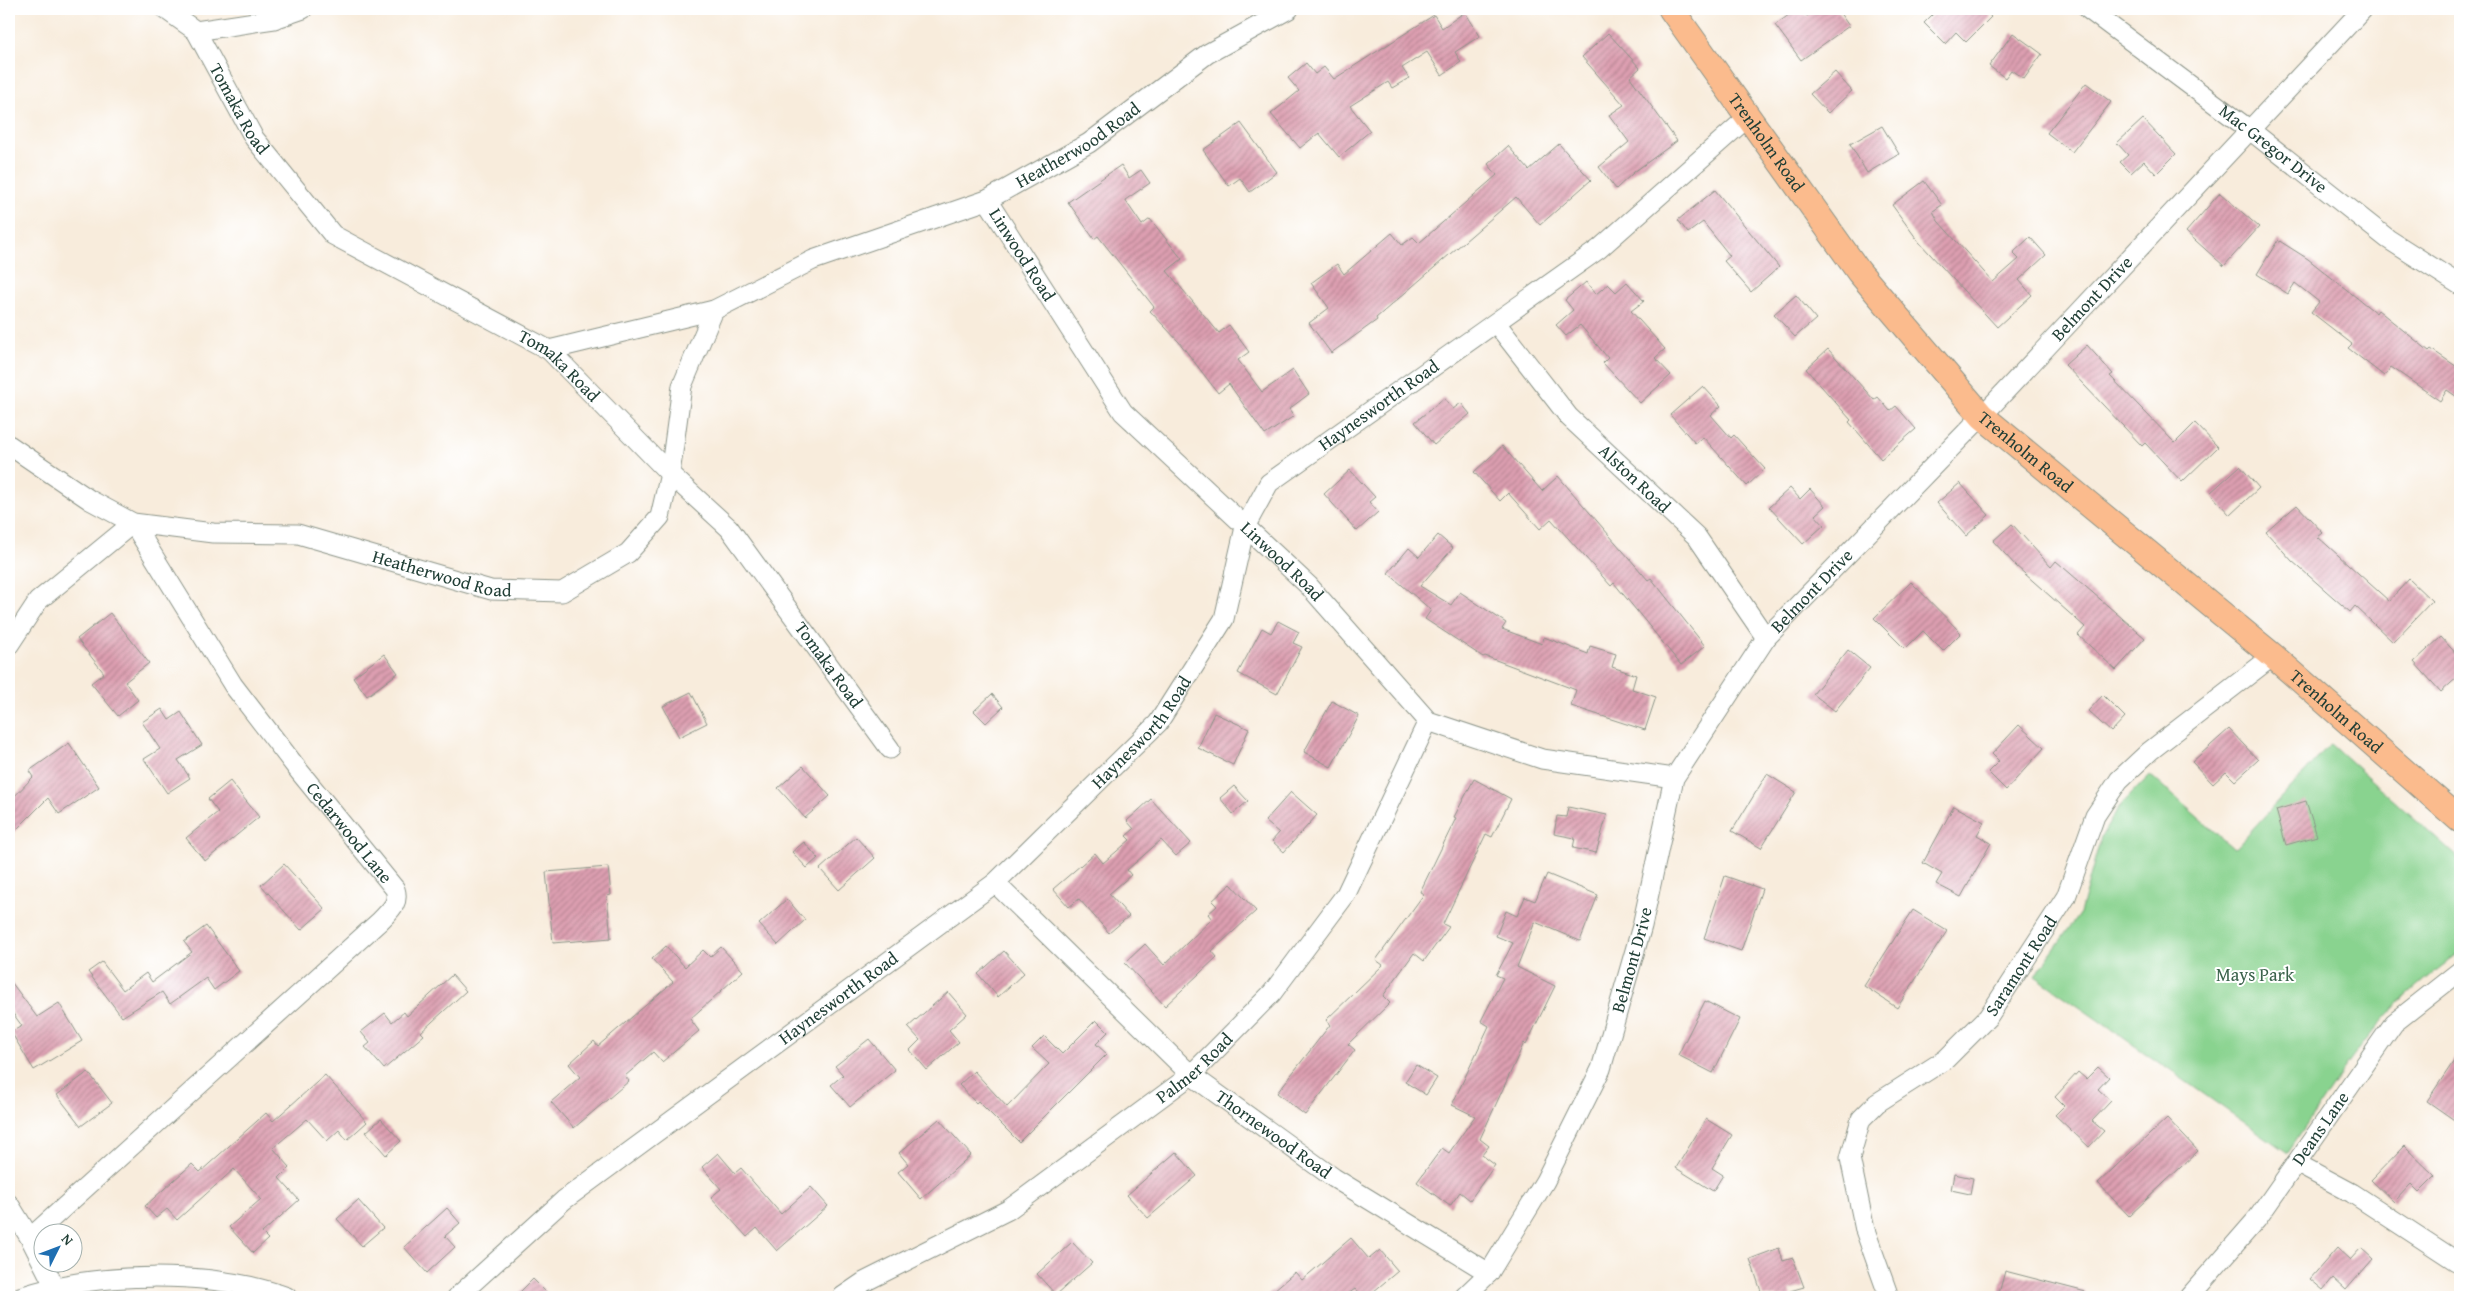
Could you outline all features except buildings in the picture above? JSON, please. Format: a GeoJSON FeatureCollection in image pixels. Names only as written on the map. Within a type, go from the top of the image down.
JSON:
{"type":"FeatureCollection","features":[{"type":"Feature","properties":{"kind":"main road","name":"Trenholm Road"},"geometry":{"type":"LineString","coordinates":[[1671,9],[1859,272],[1982,416],[2273,656],[2460,820]]}},
{"type":"Feature","properties":{"kind":"street"},"geometry":{"type":"LineString","coordinates":[[166,9],[196,30],[274,19],[303,9]]}},
{"type":"Feature","properties":{"kind":"street","name":"Heatherwood Road"},"geometry":{"type":"LineString","coordinates":[[549,350],[714,310],[813,260],[987,200],[1089,143],[1207,54],[1289,9]]}},
{"type":"Feature","properties":{"kind":"street","name":"Mac Gregor Drive"},"geometry":{"type":"LineString","coordinates":[[2088,9],[2250,130],[2388,239],[2460,286]]}},
{"type":"Feature","properties":{"kind":"street","name":"Belmont Drive"},"geometry":{"type":"LineString","coordinates":[[1464,1297],[1489,1273],[1545,1181],[1601,1069],[1642,926],[1674,778],[1766,638],[1982,416],[2362,9]]}},
{"type":"Feature","properties":{"kind":"street","name":"Tomaka Road"},"geometry":{"type":"LineString","coordinates":[[196,30],[254,138],[333,235],[549,350],[670,474],[729,528],[890,749]]}},
{"type":"Feature","properties":{"kind":"street","name":"Haynesworth Road"},"geometry":{"type":"LineString","coordinates":[[457,1297],[564,1200],[995,883],[1158,723],[1224,619],[1245,527],[1269,483],[1599,249],[1748,117]]}},
{"type":"Feature","properties":{"kind":"street","name":"Linwood Road"},"geometry":{"type":"LineString","coordinates":[[987,200],[1123,412],[1309,586],[1428,721]]}},
{"type":"Feature","properties":{"kind":"street","name":"Heatherwood Road"},"geometry":{"type":"LineString","coordinates":[[9,445],[90,500],[132,523],[213,533],[298,534],[491,590],[562,592],[628,553],[660,517],[670,474],[682,386],[714,310]]}},
{"type":"Feature","properties":{"kind":"street","name":"Alston Road"},"geometry":{"type":"LineString","coordinates":[[1496,323],[1569,417],[1697,537],[1766,638]]}},
{"type":"Feature","properties":{"kind":"street"},"geometry":{"type":"LineString","coordinates":[[9,645],[38,602],[132,523]]}},
{"type":"Feature","properties":{"kind":"street","name":"Cedarwood Lane"},"geometry":{"type":"LineString","coordinates":[[30,1238],[380,921],[396,903],[398,897],[395,889],[233,686],[132,523]]}},
{"type":"Feature","properties":{"kind":"street","name":"Saramont Road"},"geometry":{"type":"LineString","coordinates":[[1889,1297],[1865,1230],[1850,1158],[1861,1119],[1878,1103],[1946,1059],[1988,1017],[2066,897],[2095,816],[2119,780],[2150,751],[2273,656]]}},
{"type":"Feature","properties":{"kind":"street"},"geometry":{"type":"LineString","coordinates":[[1428,721],[1542,759],[1674,778]]}},
{"type":"Feature","properties":{"kind":"street","name":"Palmer Road"},"geometry":{"type":"LineString","coordinates":[[842,1297],[864,1282],[1008,1210],[1191,1076],[1272,993],[1346,894],[1428,721]]}},
{"type":"Feature","properties":{"kind":"street","name":"Thornewood Road"},"geometry":{"type":"LineString","coordinates":[[995,883],[1191,1076],[1334,1178],[1489,1273]]}},
{"type":"Feature","properties":{"kind":"street","name":"Deans Lane"},"geometry":{"type":"LineString","coordinates":[[2189,1297],[2256,1219],[2394,1023],[2460,971]]}},
{"type":"Feature","properties":{"kind":"street"},"geometry":{"type":"LineString","coordinates":[[2296,1163],[2352,1193],[2456,1261]]}},
{"type":"Feature","properties":{"kind":"street"},"geometry":{"type":"LineString","coordinates":[[9,1204],[30,1238],[57,1292]]}},
{"type":"Feature","properties":{"kind":"street"},"geometry":{"type":"LineString","coordinates":[[20,1297],[57,1292],[87,1282],[182,1278],[232,1283],[287,1297]]}},
{"type":"Feature","properties":{"kind":"green space","name":"Mays Park"},"geometry":{"type":"Polygon","coordinates":[[[2331,744],[2460,860],[2460,952],[2417,987],[2378,1026],[2342,1072],[2288,1153],[2035,976],[2080,913],[2101,837],[2119,807],[2150,775],[2234,849],[2331,744]]]}}]}
